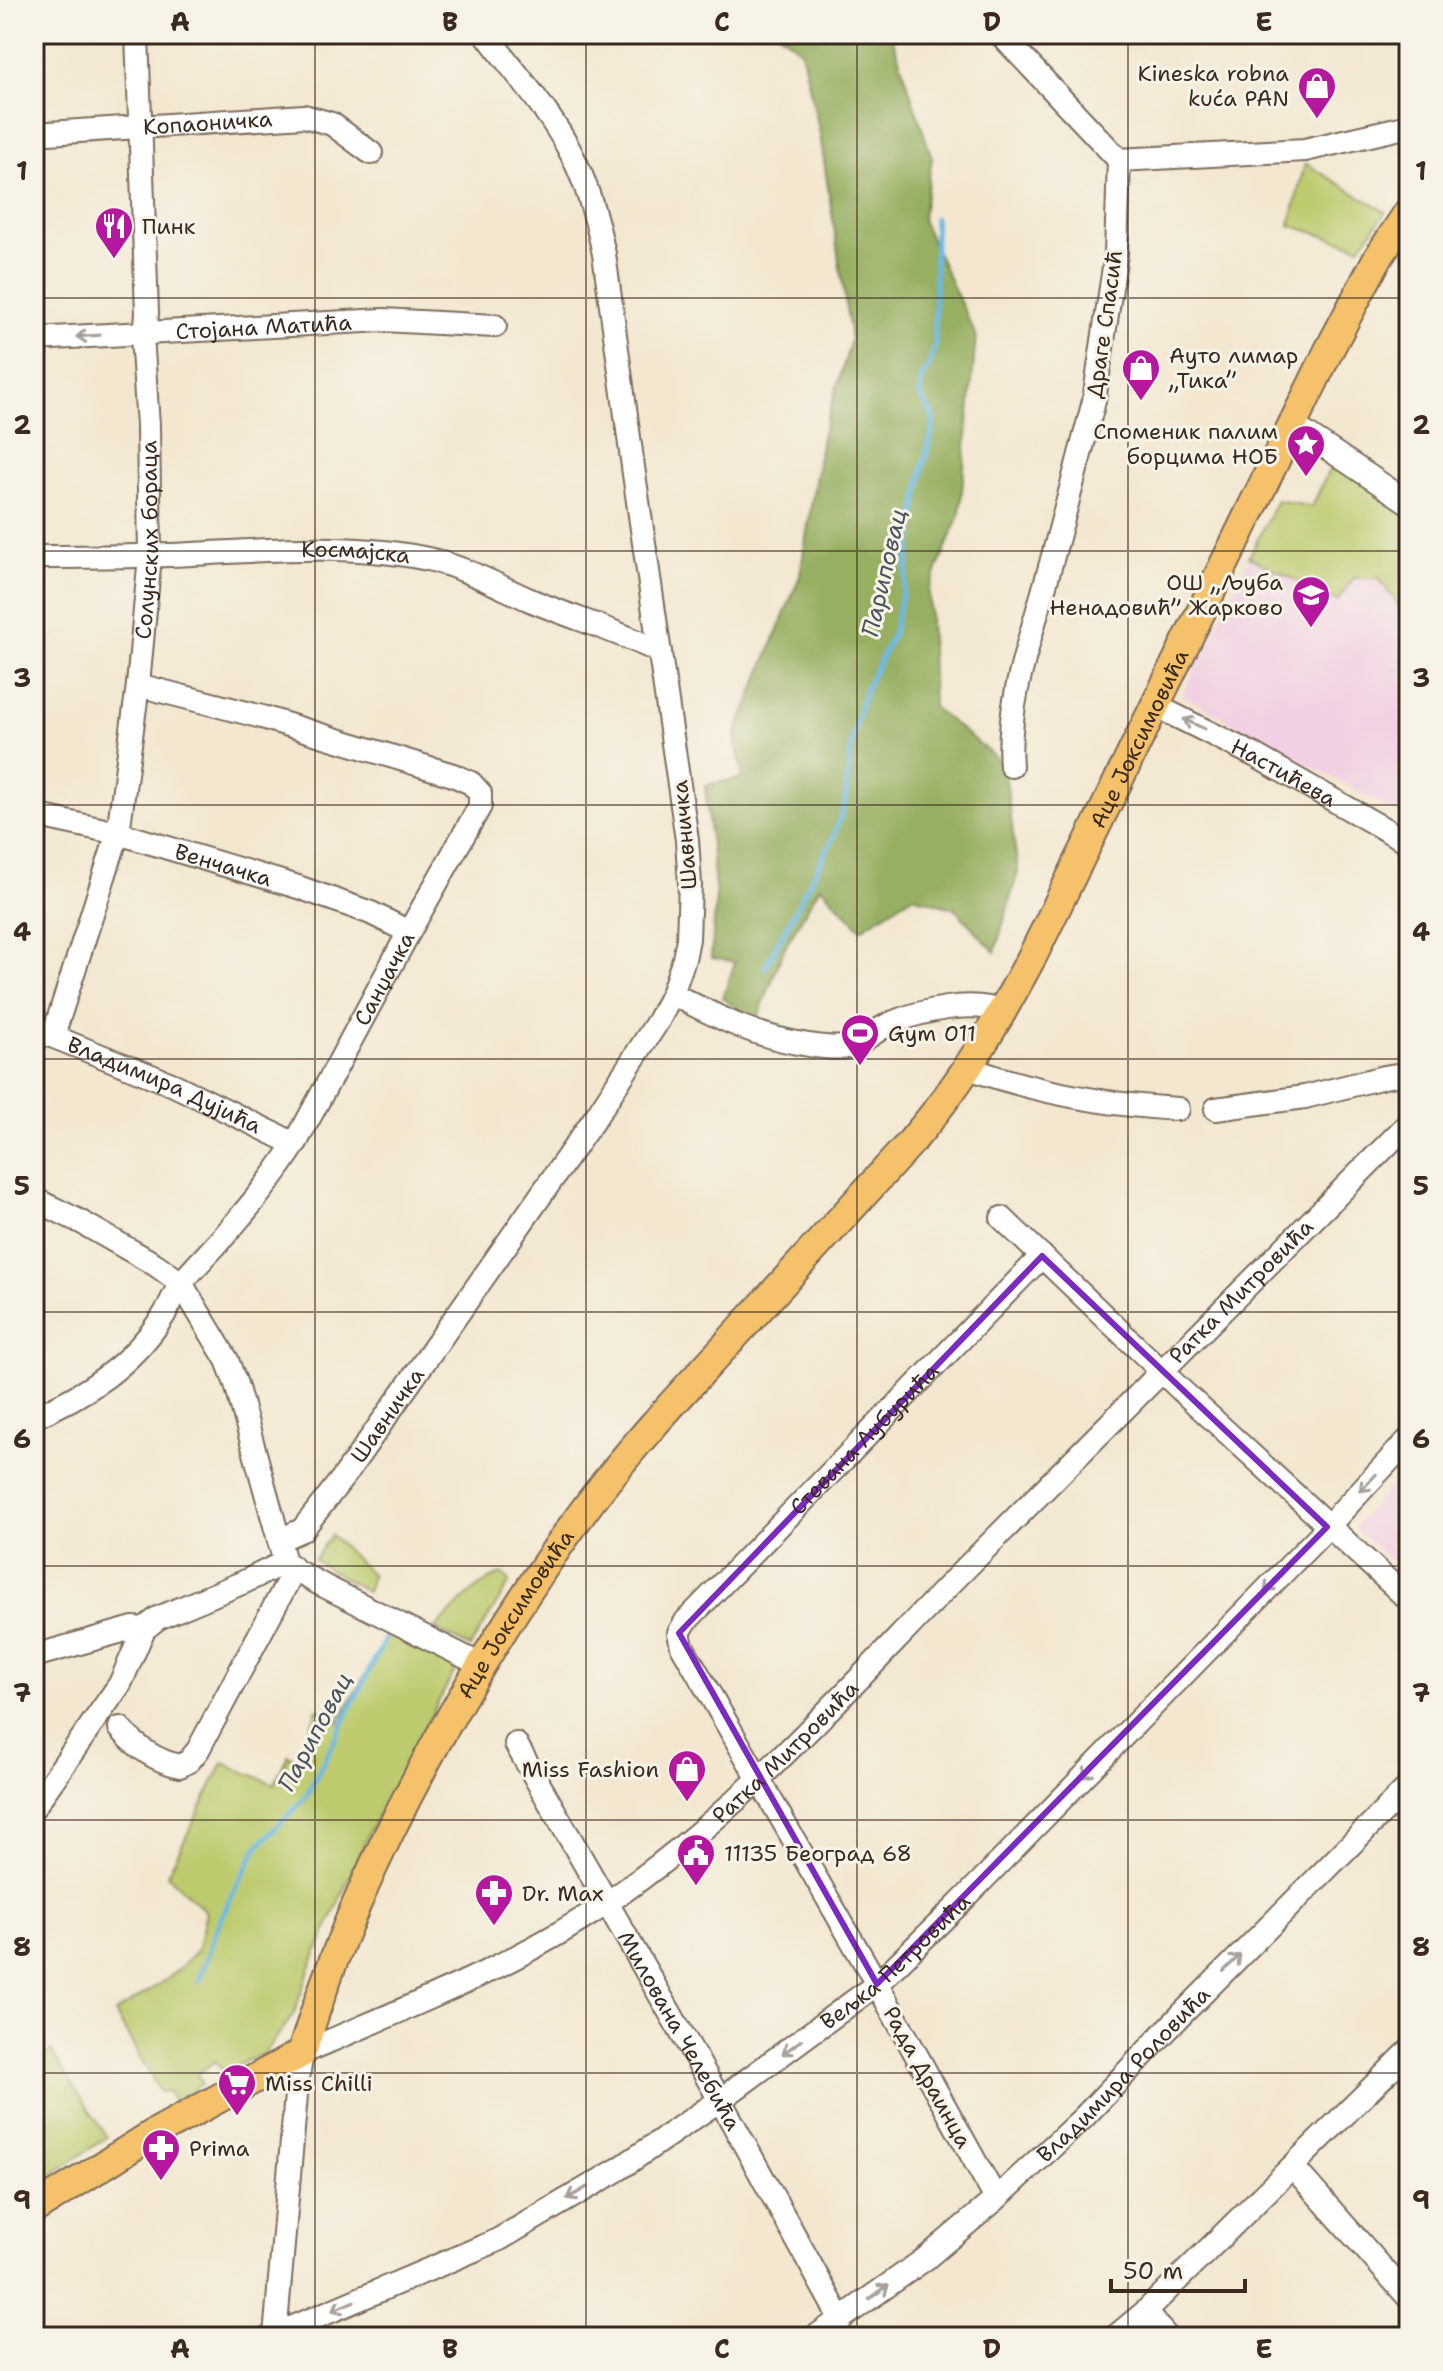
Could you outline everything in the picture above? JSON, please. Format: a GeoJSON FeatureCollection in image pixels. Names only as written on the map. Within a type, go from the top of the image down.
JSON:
{"type":"FeatureCollection","features":[{"type":"Feature","properties":{"kind":"main road","name":"Аце Јоксимовића"},"geometry":{"type":"LineString","coordinates":[[302,2053],[320,1996],[377,1860],[438,1740],[481,1665],[562,1540],[628,1453],[941,1107],[1002,1012],[1376,261],[1409,211]]}},
{"type":"Feature","properties":{"kind":"main road","name":"Ратка Митровића"},"geometry":{"type":"LineString","coordinates":[[34,2209],[153,2134],[302,2053]]}},
{"type":"Feature","properties":{"kind":"street","name":"Солунских бораца"},"geometry":{"type":"LineString","coordinates":[[44,1033],[118,833],[138,685],[150,556],[148,426],[142,332],[147,313],[137,34]]}},
{"type":"Feature","properties":{"kind":"street","name":"Шавничка"},"geometry":{"type":"LineString","coordinates":[[120,1728],[136,1745],[170,1763],[180,1766],[189,1761],[286,1557],[302,1530],[345,1475],[613,1091],[658,1021],[672,994],[684,959],[690,884],[687,840],[599,229],[572,155],[547,115],[486,34]]}},
{"type":"Feature","properties":{"kind":"street"},"geometry":{"type":"LineString","coordinates":[[1004,38],[1119,160],[1305,150],[1409,126]]}},
{"type":"Feature","properties":{"kind":"street","name":"Копаоничка"},"geometry":{"type":"LineString","coordinates":[[34,134],[304,116],[332,124],[371,153]]}},
{"type":"Feature","properties":{"kind":"street","name":"Драге Спасић"},"geometry":{"type":"LineString","coordinates":[[1011,766],[1009,745],[1028,646],[1101,367],[1116,254],[1119,160]]}},
{"type":"Feature","properties":{"kind":"street","name":"Стојана Матића"},"geometry":{"type":"LineString","coordinates":[[34,339],[383,320],[495,326]]}},
{"type":"Feature","properties":{"kind":"street"},"geometry":{"type":"LineString","coordinates":[[1293,425],[1409,503]]}},
{"type":"Feature","properties":{"kind":"street","name":"Космајска"},"geometry":{"type":"LineString","coordinates":[[34,557],[150,556],[306,549],[367,550],[419,557],[442,563],[660,652]]}},
{"type":"Feature","properties":{"kind":"street","name":"Санџачка"},"geometry":{"type":"LineString","coordinates":[[34,1417],[86,1392],[119,1369],[162,1318],[181,1283],[236,1223],[279,1169],[480,806],[480,793],[471,783],[453,775],[334,738],[138,685]]}},
{"type":"Feature","properties":{"kind":"street","name":"Настићева"},"geometry":{"type":"LineString","coordinates":[[1156,706],[1245,750],[1409,843]]}},
{"type":"Feature","properties":{"kind":"street","name":"Венчачка"},"geometry":{"type":"LineString","coordinates":[[34,815],[118,833],[298,887],[371,913],[409,932]]}},
{"type":"Feature","properties":{"kind":"street"},"geometry":{"type":"LineString","coordinates":[[672,994],[753,1033],[782,1041],[833,1048],[850,1046],[890,1024],[927,1013],[972,1006],[991,1007],[1002,1012]]}},
{"type":"Feature","properties":{"kind":"street","name":"Владимира Дујића"},"geometry":{"type":"LineString","coordinates":[[44,1033],[174,1085],[295,1144]]}},
{"type":"Feature","properties":{"kind":"street"},"geometry":{"type":"LineString","coordinates":[[968,1068],[1017,1084],[1067,1095],[1141,1107],[1178,1109]]}},
{"type":"Feature","properties":{"kind":"street"},"geometry":{"type":"LineString","coordinates":[[1216,1109],[1305,1097],[1409,1073]]}},
{"type":"Feature","properties":{"kind":"street","name":"Ратка Митровића"},"geometry":{"type":"LineString","coordinates":[[302,2053],[498,1967],[607,1903],[689,1843],[759,1779],[1409,1123]]}},
{"type":"Feature","properties":{"kind":"street"},"geometry":{"type":"LineString","coordinates":[[34,1199],[135,1253],[181,1283],[227,1360],[286,1557],[481,1665]]}},
{"type":"Feature","properties":{"kind":"street"},"geometry":{"type":"LineString","coordinates":[[1002,1218],[1327,1527],[1409,1600]]}},
{"type":"Feature","properties":{"kind":"street","name":"Стевана Лубурића"},"geometry":{"type":"LineString","coordinates":[[686,1621],[1042,1256]]}},
{"type":"Feature","properties":{"kind":"street","name":"Вељка Петровића"},"geometry":{"type":"LineString","coordinates":[[273,2336],[498,2240],[619,2169],[720,2100],[877,1984],[961,1902],[1409,1439]]}},
{"type":"Feature","properties":{"kind":"street","name":"Шавничка"},"geometry":{"type":"LineString","coordinates":[[34,1656],[136,1627],[144,1629],[158,1618],[244,1582],[286,1557]]}},
{"type":"Feature","properties":{"kind":"street","name":"Рада Драинца"},"geometry":{"type":"LineString","coordinates":[[686,1621],[679,1633],[682,1646],[877,1984],[996,2199]]}},
{"type":"Feature","properties":{"kind":"street"},"geometry":{"type":"LineString","coordinates":[[34,1807],[120,1684],[144,1629]]}},
{"type":"Feature","properties":{"kind":"street","name":"Милована Челебића"},"geometry":{"type":"LineString","coordinates":[[516,1744],[720,2100],[841,2320]]}},
{"type":"Feature","properties":{"kind":"street","name":"Владимира Роловића"},"geometry":{"type":"LineString","coordinates":[[815,2337],[925,2259],[996,2199],[1083,2118],[1409,1786]]}},
{"type":"Feature","properties":{"kind":"street"},"geometry":{"type":"LineString","coordinates":[[1115,2337],[1145,2312],[1409,2051]]}},
{"type":"Feature","properties":{"kind":"street","name":"Аце Јоксимовића"},"geometry":{"type":"LineString","coordinates":[[273,2336],[302,2053]]}},
{"type":"Feature","properties":{"kind":"street"},"geometry":{"type":"LineString","coordinates":[[1293,2167],[1409,2298]]}},
{"type":"Feature","properties":{"kind":"street"},"geometry":{"type":"LineString","coordinates":[[1145,2312],[1167,2337]]}},
{"type":"Feature","properties":{"kind":"highlighted area"},"geometry":{"type":"Polygon","coordinates":[[[1042,1256],[1327,1527],[877,1984],[679,1633],[1042,1256]]]}},
{"type":"Feature","properties":{"kind":"shaded area","name":"ОШ „Љуба Ненадовић” Жарково"},"geometry":{"type":"Polygon","coordinates":[[[1333,461],[1409,513],[1409,819],[1182,695],[1277,500],[1312,507],[1333,461]]]}},
{"type":"Feature","properties":{"kind":"shaded area"},"geometry":{"type":"Polygon","coordinates":[[[1409,1465],[1409,1577],[1354,1528],[1409,1465]]]}},
{"type":"Feature","properties":{"kind":"green space"},"geometry":{"type":"Polygon","coordinates":[[[780,34],[891,34],[932,158],[922,220],[976,336],[960,513],[929,590],[933,707],[1004,764],[1018,872],[995,952],[955,909],[913,896],[861,929],[820,886],[784,949],[756,1023],[723,998],[735,962],[711,958],[716,897],[705,785],[743,778],[735,736],[800,576],[822,437],[851,340],[820,134],[801,50],[780,34]]]}},
{"type":"Feature","properties":{"kind":"green space"},"geometry":{"type":"Polygon","coordinates":[[[1305,163],[1386,212],[1360,247],[1290,225],[1305,163]]]}},
{"type":"Feature","properties":{"kind":"green space"},"geometry":{"type":"Polygon","coordinates":[[[1333,461],[1409,513],[1408,612],[1401,610],[1379,578],[1354,578],[1337,601],[1249,557],[1277,500],[1312,507],[1333,461]]]}},
{"type":"Feature","properties":{"kind":"green space"},"geometry":{"type":"Polygon","coordinates":[[[331,1535],[372,1575],[367,1592],[314,1560],[331,1535]]]}},
{"type":"Feature","properties":{"kind":"green space"},"geometry":{"type":"Polygon","coordinates":[[[503,1574],[510,1582],[470,1647],[435,1629],[474,1590],[503,1574]]]}},
{"type":"Feature","properties":{"kind":"green space"},"geometry":{"type":"Polygon","coordinates":[[[392,1628],[458,1665],[371,1828],[310,1967],[294,2014],[264,2054],[223,2071],[215,2061],[198,2074],[202,2084],[173,2101],[168,2091],[160,2092],[115,2013],[170,1977],[197,1951],[206,1912],[167,1875],[223,1763],[274,1784],[288,1755],[299,1761],[317,1709],[338,1722],[392,1628]]]}},
{"type":"Feature","properties":{"kind":"green space"},"geometry":{"type":"Polygon","coordinates":[[[51,2051],[107,2137],[34,2187],[34,2061],[51,2051]]]}},
{"type":"Feature","properties":{"kind":"waterway","name":"Париповац"},"geometry":{"type":"LineString","coordinates":[[765,968],[833,838],[845,803],[851,745],[864,692],[892,636],[905,583],[923,466],[933,429],[933,417],[919,394],[922,377],[935,345],[935,218]]}},
{"type":"Feature","properties":{"kind":"waterway","name":"Париповац"},"geometry":{"type":"LineString","coordinates":[[199,1981],[221,1917],[258,1846],[306,1797],[391,1627]]}},
{"type":"Feature","properties":{"kind":"place","name":"Kineska robna kuća PAN"},"geometry":{"type":"Point","coordinates":[1317,120]}},
{"type":"Feature","properties":{"kind":"place","name":"Пинк"},"geometry":{"type":"Point","coordinates":[114,260]}},
{"type":"Feature","properties":{"kind":"place","name":"Ауто лимар „Тика”"},"geometry":{"type":"Point","coordinates":[1141,402]}},
{"type":"Feature","properties":{"kind":"place","name":"Споменик палим борцима НОБ"},"geometry":{"type":"Point","coordinates":[1306,478]}},
{"type":"Feature","properties":{"kind":"place","name":"ОШ „Љуба Ненадовић” Жарково"},"geometry":{"type":"Point","coordinates":[1311,629]}},
{"type":"Feature","properties":{"kind":"place","name":"Gym 011"},"geometry":{"type":"Point","coordinates":[860,1067]}},
{"type":"Feature","properties":{"kind":"place","name":"Miss Fashion"},"geometry":{"type":"Point","coordinates":[687,1803]}},
{"type":"Feature","properties":{"kind":"place","name":"11135 Београд 68"},"geometry":{"type":"Point","coordinates":[696,1887]}},
{"type":"Feature","properties":{"kind":"place","name":"Dr. Max"},"geometry":{"type":"Point","coordinates":[494,1927]}},
{"type":"Feature","properties":{"kind":"place","name":"Miss Chilli"},"geometry":{"type":"Point","coordinates":[237,2117]}},
{"type":"Feature","properties":{"kind":"place","name":"Prima"},"geometry":{"type":"Point","coordinates":[161,2182]}}]}
